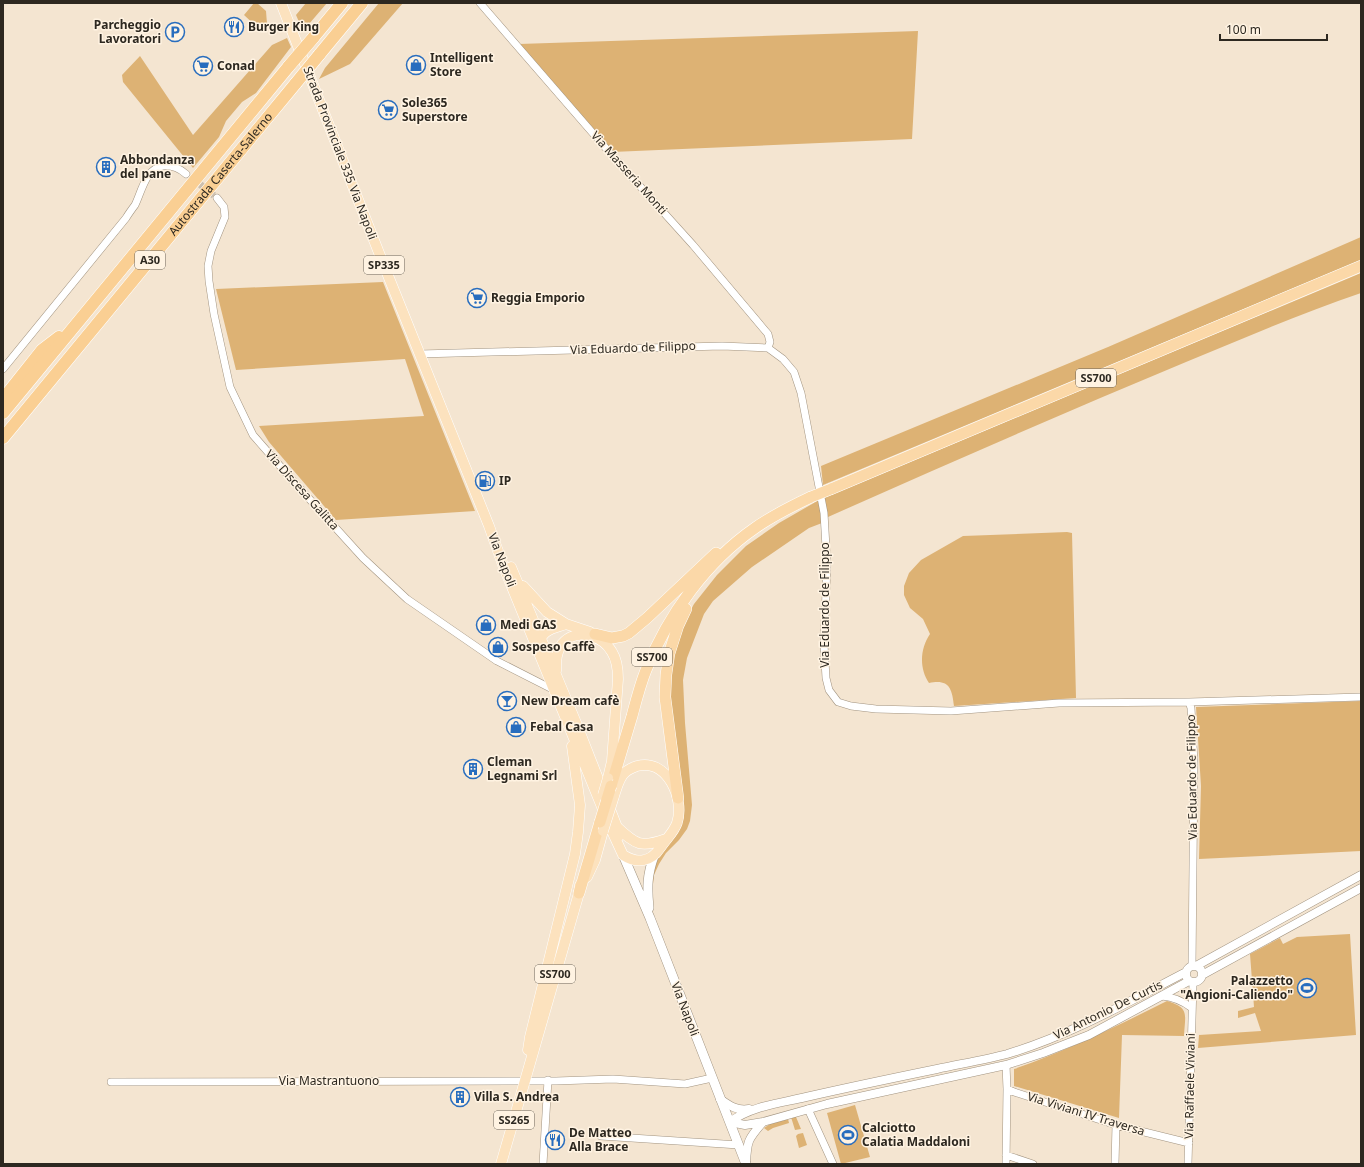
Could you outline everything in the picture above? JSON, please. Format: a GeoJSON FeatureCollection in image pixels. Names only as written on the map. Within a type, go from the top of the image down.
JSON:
{"type":"FeatureCollection","features":[{"type":"Feature","properties":{"kind":"highway","name":"Autostrada Caserta-Salerno"},"geometry":{"type":"LineString","coordinates":[[3,413],[342,3]]}},
{"type":"Feature","properties":{"kind":"highway","name":"Autostrada Caserta-Salerno"},"geometry":{"type":"LineString","coordinates":[[3,438],[362,3]]}},
{"type":"Feature","properties":{"kind":"highway","name":"SS700"},"geometry":{"type":"LineString","coordinates":[[579,893],[646,670],[670,622],[697,583],[730,548],[745,535],[791,506],[831,488],[1361,266]]}},
{"type":"Feature","properties":{"kind":"highway"},"geometry":{"type":"LineString","coordinates":[[3,399],[42,350],[76,324]]}},
{"type":"Feature","properties":{"kind":"highway"},"geometry":{"type":"LineString","coordinates":[[596,634],[612,638],[629,634],[702,565],[731,540],[745,535]]}},
{"type":"Feature","properties":{"kind":"highway"},"geometry":{"type":"LineString","coordinates":[[678,798],[665,696],[669,654],[678,626],[689,604],[722,564],[730,548]]}},
{"type":"Feature","properties":{"kind":"main road","name":"Strada Provinciale 335 Via Napoli"},"geometry":{"type":"LineString","coordinates":[[281,3],[489,526]]}},
{"type":"Feature","properties":{"kind":"main road","name":"Via Napoli"},"geometry":{"type":"LineString","coordinates":[[489,526],[503,565],[610,830],[650,918],[746,1164]]}},
{"type":"Feature","properties":{"kind":"main road","name":"Via Napoli"},"geometry":{"type":"LineString","coordinates":[[489,526],[510,563],[541,638],[617,828],[623,856]]}},
{"type":"Feature","properties":{"kind":"main road"},"geometry":{"type":"LineString","coordinates":[[510,563],[526,590],[547,612],[566,624],[596,634]]}},
{"type":"Feature","properties":{"kind":"main road"},"geometry":{"type":"LineString","coordinates":[[562,710],[556,684],[541,647],[541,638],[542,634],[546,631],[566,624]]}},
{"type":"Feature","properties":{"kind":"main road"},"geometry":{"type":"LineString","coordinates":[[556,675],[557,654],[563,644],[569,638],[576,635],[595,637],[606,644],[613,653],[618,667],[618,679],[611,787]]}},
{"type":"Feature","properties":{"kind":"main road"},"geometry":{"type":"LineString","coordinates":[[526,1078],[526,1057],[530,1037],[575,854],[578,832],[580,805],[569,728]]}},
{"type":"Feature","properties":{"kind":"main road"},"geometry":{"type":"LineString","coordinates":[[611,787],[632,768],[641,765],[650,766],[660,769],[668,776],[678,798],[678,822],[673,832],[654,856],[648,876],[647,892],[650,918]]}},
{"type":"Feature","properties":{"kind":"main road"},"geometry":{"type":"LineString","coordinates":[[617,828],[641,845]]}},
{"type":"Feature","properties":{"kind":"main road"},"geometry":{"type":"LineString","coordinates":[[654,856],[635,861],[623,856],[633,847],[654,844],[666,839]]}},
{"type":"Feature","properties":{"kind":"main road","name":"SS700"},"geometry":{"type":"LineString","coordinates":[[526,1078],[579,893]]}},
{"type":"Feature","properties":{"kind":"main road","name":"SS265"},"geometry":{"type":"LineString","coordinates":[[501,1164],[526,1078]]}},
{"type":"Feature","properties":{"kind":"street","name":"Via Masseria Monti"},"geometry":{"type":"LineString","coordinates":[[480,3],[605,147],[693,245],[768,334],[770,342],[768,348]]}},
{"type":"Feature","properties":{"kind":"street"},"geometry":{"type":"LineString","coordinates":[[3,370],[126,218],[152,171],[158,167],[173,167],[186,174]]}},
{"type":"Feature","properties":{"kind":"street","name":"Via Discesa Galitta"},"geometry":{"type":"LineString","coordinates":[[217,198],[224,207],[225,217],[213,245],[209,259],[208,266],[210,288],[214,314],[230,386],[253,435],[363,558],[407,599],[497,661],[554,690]]}},
{"type":"Feature","properties":{"kind":"street","name":"Via Eduardo de Filippo"},"geometry":{"type":"LineString","coordinates":[[420,354],[722,346],[768,348],[783,359],[794,372],[801,393],[824,513],[827,565],[824,644],[826,678],[829,690],[838,702],[851,706],[876,709],[951,711],[1059,703],[1189,702],[1191,708],[1194,763],[1194,966]]}},
{"type":"Feature","properties":{"kind":"street"},"geometry":{"type":"LineString","coordinates":[[1189,702],[1361,698]]}},
{"type":"Feature","properties":{"kind":"street","name":"Via Antonio De Curtis"},"geometry":{"type":"LineString","coordinates":[[720,1099],[735,1109],[742,1110],[758,1108],[1007,1054],[1042,1042],[1100,1017],[1186,972],[1188,968],[1361,875]]}},
{"type":"Feature","properties":{"kind":"street","name":"Via Antonio De Curtis"},"geometry":{"type":"LineString","coordinates":[[730,1122],[745,1125],[763,1122],[827,1104],[1006,1065],[1043,1053],[1089,1035],[1162,996],[1191,982],[1199,981],[1202,975],[1361,888]]}},
{"type":"Feature","properties":{"kind":"street"},"geometry":{"type":"LineString","coordinates":[[1194,966],[1200,969],[1202,975]]}},
{"type":"Feature","properties":{"kind":"street"},"geometry":{"type":"LineString","coordinates":[[1186,972],[1186,977],[1191,982]]}},
{"type":"Feature","properties":{"kind":"street","name":"Via Raffaele Viviani"},"geometry":{"type":"LineString","coordinates":[[1188,1164],[1192,1008],[1191,982]]}},
{"type":"Feature","properties":{"kind":"street"},"geometry":{"type":"LineString","coordinates":[[1162,996],[1176,999],[1186,1003],[1192,1008]]}},
{"type":"Feature","properties":{"kind":"street"},"geometry":{"type":"LineString","coordinates":[[1006,1065],[1006,1164]]}},
{"type":"Feature","properties":{"kind":"street"},"geometry":{"type":"LineString","coordinates":[[936,1069],[938,1079]]}},
{"type":"Feature","properties":{"kind":"street","name":"Via Mastrantuono"},"geometry":{"type":"LineString","coordinates":[[110,1082],[526,1078],[548,1080],[614,1079],[685,1084],[712,1078]]}},
{"type":"Feature","properties":{"kind":"street"},"geometry":{"type":"LineString","coordinates":[[543,1164],[548,1080]]}},
{"type":"Feature","properties":{"kind":"street","name":"Via Viviani IV Traversa"},"geometry":{"type":"LineString","coordinates":[[1007,1089],[1116,1125],[1189,1143]]}},
{"type":"Feature","properties":{"kind":"street","name":"Via Antonio De Curtis"},"geometry":{"type":"LineString","coordinates":[[730,1122],[743,1114],[758,1108]]}},
{"type":"Feature","properties":{"kind":"street"},"geometry":{"type":"LineString","coordinates":[[808,1109],[833,1164]]}},
{"type":"Feature","properties":{"kind":"street"},"geometry":{"type":"LineString","coordinates":[[746,1164],[746,1145],[763,1122]]}},
{"type":"Feature","properties":{"kind":"street"},"geometry":{"type":"LineString","coordinates":[[1115,1164],[1116,1125]]}},
{"type":"Feature","properties":{"kind":"street"},"geometry":{"type":"LineString","coordinates":[[601,1136],[739,1145]]}},
{"type":"Feature","properties":{"kind":"street"},"geometry":{"type":"LineString","coordinates":[[1006,1155],[1033,1164]]}},
{"type":"Feature","properties":{"kind":"shaded area"},"geometry":{"type":"Polygon","coordinates":[[[254,3],[257,3],[266,11],[267,24],[260,30],[244,15],[254,3]]]}},
{"type":"Feature","properties":{"kind":"shaded area"},"geometry":{"type":"Polygon","coordinates":[[[306,3],[327,3],[303,31],[296,15],[306,3]]]}},
{"type":"Feature","properties":{"kind":"shaded area"},"geometry":{"type":"Polygon","coordinates":[[[379,3],[403,3],[350,64],[319,79],[325,68],[379,3]]]}},
{"type":"Feature","properties":{"kind":"shaded area"},"geometry":{"type":"Polygon","coordinates":[[[918,31],[912,139],[612,152],[519,44],[918,31]]]}},
{"type":"Feature","properties":{"kind":"shaded area"},"geometry":{"type":"Polygon","coordinates":[[[287,38],[291,47],[256,93],[242,102],[226,121],[219,137],[193,168],[123,82],[122,75],[140,56],[193,135],[272,45],[287,38]]]}},
{"type":"Feature","properties":{"kind":"shaded area"},"geometry":{"type":"Polygon","coordinates":[[[1361,237],[1361,260],[823,485],[821,466],[1108,347],[1361,237]]]}},
{"type":"Feature","properties":{"kind":"shaded area"},"geometry":{"type":"Polygon","coordinates":[[[1361,273],[1361,293],[1273,326],[1141,381],[828,517],[824,498],[1361,273]]]}},
{"type":"Feature","properties":{"kind":"shaded area"},"geometry":{"type":"Polygon","coordinates":[[[383,282],[475,511],[336,520],[269,442],[259,426],[424,416],[405,359],[236,370],[216,289],[383,282]]]}},
{"type":"Feature","properties":{"kind":"shaded area"},"geometry":{"type":"Polygon","coordinates":[[[819,500],[822,523],[809,528],[752,567],[713,601],[704,614],[687,658],[683,680],[692,805],[690,821],[687,829],[679,840],[666,853],[659,864],[654,875],[653,884],[650,883],[656,860],[679,831],[670,716],[670,672],[680,630],[694,604],[717,575],[746,546],[779,523],[819,500]]]}},
{"type":"Feature","properties":{"kind":"shaded area"},"geometry":{"type":"Polygon","coordinates":[[[1072,533],[1076,698],[954,706],[952,694],[948,686],[941,682],[929,683],[926,677],[922,665],[922,658],[924,646],[930,634],[923,619],[910,608],[904,595],[904,586],[909,573],[921,560],[963,536],[1072,533]]]}},
{"type":"Feature","properties":{"kind":"shaded area"},"geometry":{"type":"Polygon","coordinates":[[[1361,701],[1361,851],[1199,859],[1201,786],[1196,707],[1361,701]]]}},
{"type":"Feature","properties":{"kind":"shaded area"},"geometry":{"type":"Polygon","coordinates":[[[1350,934],[1356,1035],[1198,1048],[1199,1035],[1261,1031],[1255,1013],[1238,1018],[1238,1011],[1254,1007],[1250,954],[1280,938],[1283,944],[1297,937],[1350,934]]]}},
{"type":"Feature","properties":{"kind":"shaded area"},"geometry":{"type":"Polygon","coordinates":[[[1167,1001],[1180,1006],[1183,1009],[1185,1017],[1184,1036],[1122,1035],[1119,1118],[1014,1086],[1014,1069],[1073,1046],[1167,1001]]]}},
{"type":"Feature","properties":{"kind":"shaded area","name":"Calciotto Calatia Maddaloni"},"geometry":{"type":"Polygon","coordinates":[[[855,1105],[870,1157],[841,1164],[827,1113],[855,1105]]]}},
{"type":"Feature","properties":{"kind":"shaded area"},"geometry":{"type":"Polygon","coordinates":[[[791,1117],[796,1117],[801,1129],[795,1130],[791,1117]]]}},
{"type":"Feature","properties":{"kind":"shaded area"},"geometry":{"type":"Polygon","coordinates":[[[788,1119],[789,1123],[768,1131],[764,1128],[770,1124],[788,1119]]]}},
{"type":"Feature","properties":{"kind":"shaded area"},"geometry":{"type":"Polygon","coordinates":[[[803,1133],[807,1145],[799,1148],[796,1136],[803,1133]]]}},
{"type":"Feature","properties":{"kind":"tunnel"},"geometry":{"type":"LineString","coordinates":[[192,178],[217,198]]}},
{"type":"Feature","properties":{"kind":"place","name":"Burger King"},"geometry":{"type":"Point","coordinates":[234,27]}},
{"type":"Feature","properties":{"kind":"place","name":"Parcheggio Lavoratori"},"geometry":{"type":"Point","coordinates":[175,32]}},
{"type":"Feature","properties":{"kind":"place","name":"Intelligent Store"},"geometry":{"type":"Point","coordinates":[416,65]}},
{"type":"Feature","properties":{"kind":"place","name":"Conad"},"geometry":{"type":"Point","coordinates":[203,66]}},
{"type":"Feature","properties":{"kind":"place","name":"Sole365 Superstore"},"geometry":{"type":"Point","coordinates":[388,110]}},
{"type":"Feature","properties":{"kind":"place","name":"Abbondanza del pane"},"geometry":{"type":"Point","coordinates":[106,167]}},
{"type":"Feature","properties":{"kind":"place","name":"Reggia Emporio"},"geometry":{"type":"Point","coordinates":[477,298]}},
{"type":"Feature","properties":{"kind":"place","name":"IP"},"geometry":{"type":"Point","coordinates":[485,481]}},
{"type":"Feature","properties":{"kind":"place","name":"Medi GAS"},"geometry":{"type":"Point","coordinates":[486,625]}},
{"type":"Feature","properties":{"kind":"place","name":"Sospeso Caffè"},"geometry":{"type":"Point","coordinates":[498,647]}},
{"type":"Feature","properties":{"kind":"place","name":"New Dream cafè"},"geometry":{"type":"Point","coordinates":[507,701]}},
{"type":"Feature","properties":{"kind":"place","name":"Febal Casa"},"geometry":{"type":"Point","coordinates":[516,727]}},
{"type":"Feature","properties":{"kind":"place","name":"Cleman Legnami Srl"},"geometry":{"type":"Point","coordinates":[473,769]}},
{"type":"Feature","properties":{"kind":"place","name":"Palazzetto \"Angioni-Caliendo\""},"geometry":{"type":"Point","coordinates":[1307,988]}},
{"type":"Feature","properties":{"kind":"place","name":"Villa S. Andrea"},"geometry":{"type":"Point","coordinates":[460,1097]}},
{"type":"Feature","properties":{"kind":"place","name":"Calciotto Calatia Maddaloni"},"geometry":{"type":"Point","coordinates":[848,1135]}},
{"type":"Feature","properties":{"kind":"place","name":"De Matteo Alla Brace"},"geometry":{"type":"Point","coordinates":[555,1140]}}]}
